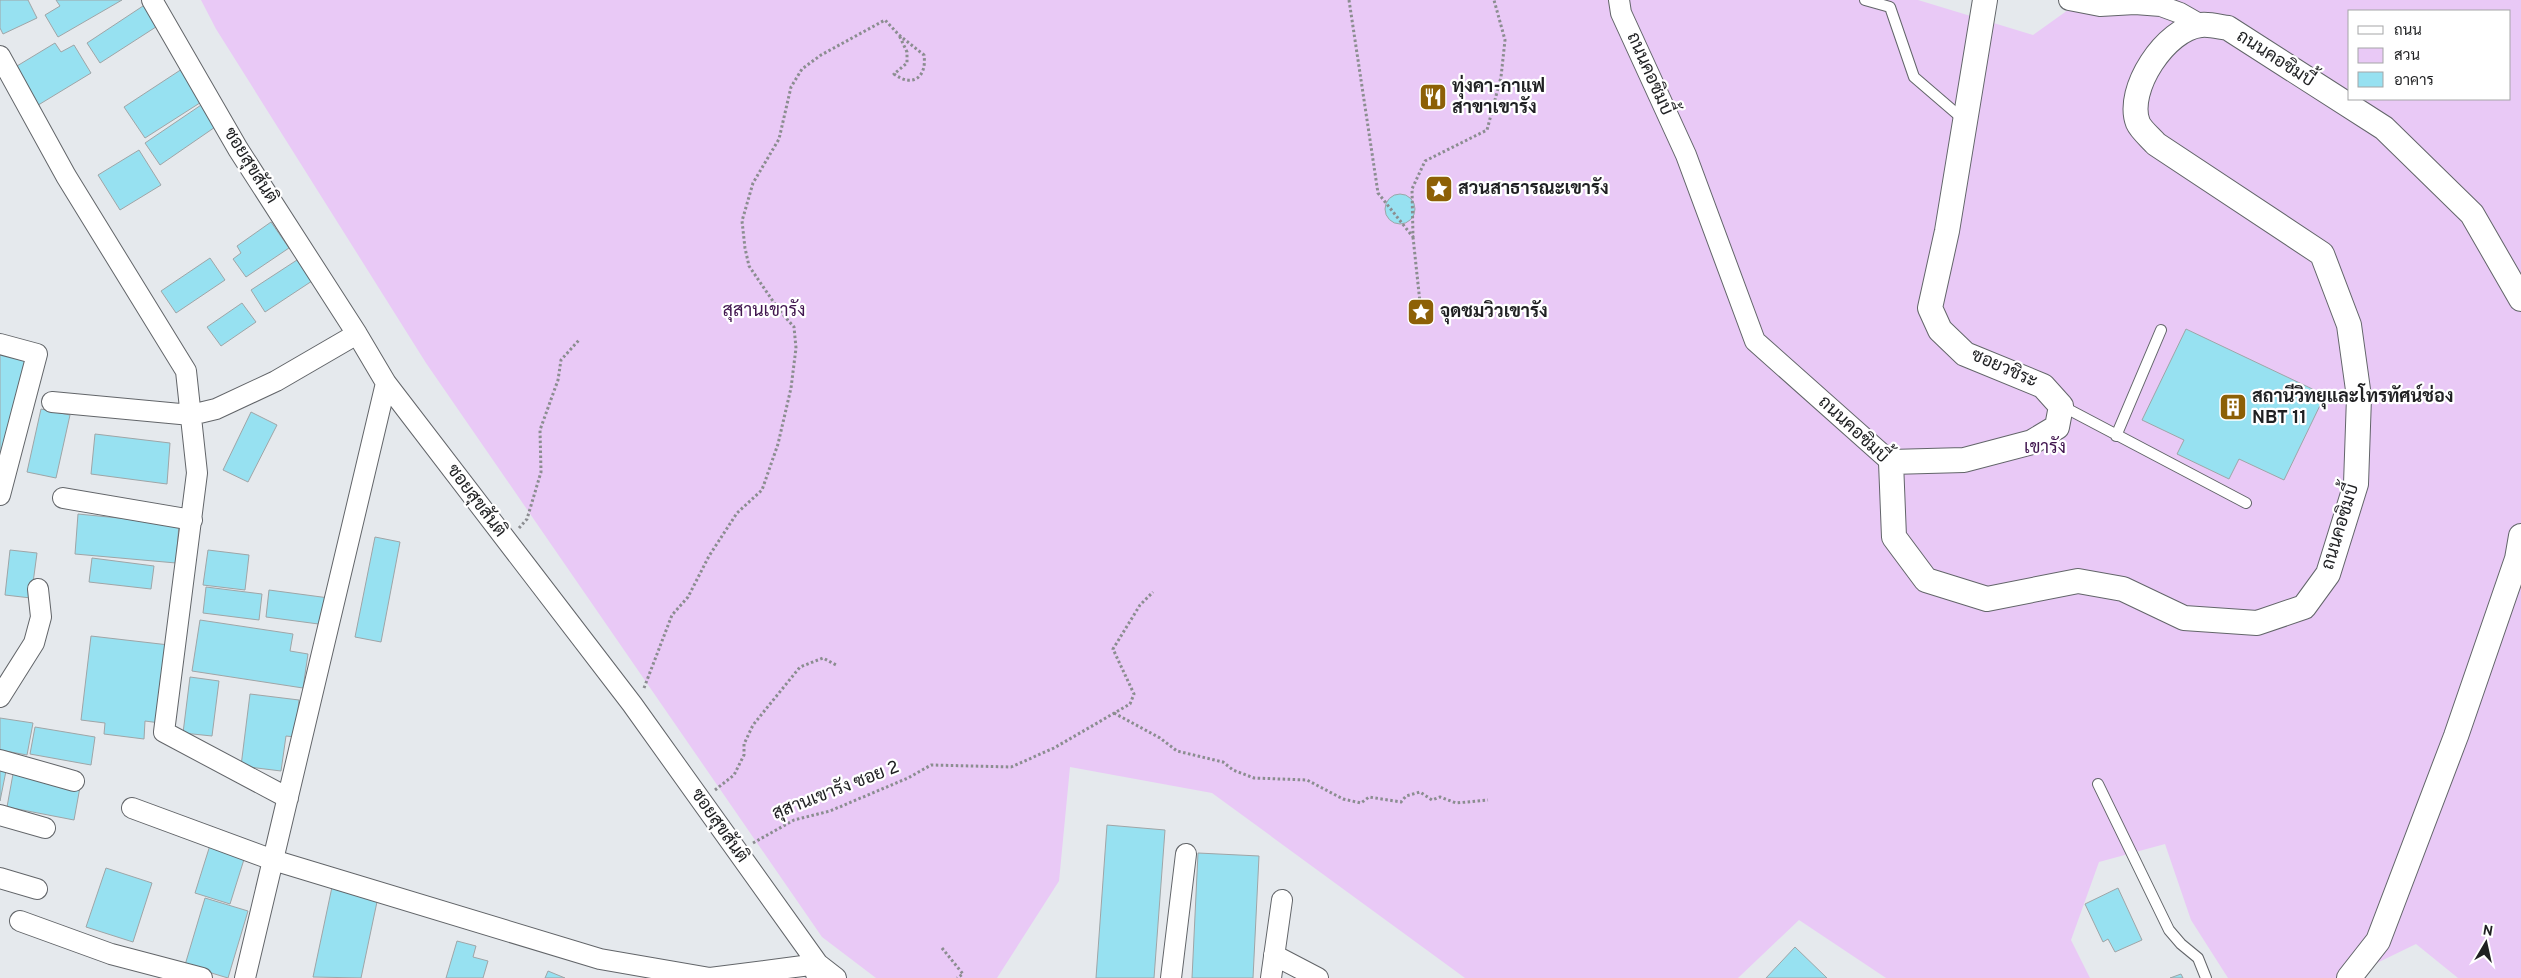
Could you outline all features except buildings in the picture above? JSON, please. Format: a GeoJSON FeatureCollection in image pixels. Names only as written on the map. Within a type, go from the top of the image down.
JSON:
{"type":"FeatureCollection","features":[{"type":"Feature","properties":{"kind":"street","name":"ซอยสุขสันติ"},"geometry":{"type":"LineString","coordinates":[[152,0],[238,149],[357,334],[386,383],[632,704],[738,852],[816,971],[836,978]]}},
{"type":"Feature","properties":{"kind":"street","name":"ถนนคอซิมบี้"},"geometry":{"type":"LineString","coordinates":[[1619,0],[1621,12],[1686,155],[1755,341],[1891,462],[1894,537],[1926,580],[1987,599],[2078,581],[2123,589],[2184,618],[2257,623],[2304,607],[2328,574],[2356,484],[2360,397],[2349,325],[2322,254],[2156,144],[2138,123],[2136,99],[2142,81],[2159,51],[2183,32],[2200,25],[2228,28],[2384,128],[2472,214],[2521,299]]}},
{"type":"Feature","properties":{"kind":"street","name":"ซอยวชิระ"},"geometry":{"type":"LineString","coordinates":[[1985,0],[1947,231],[1930,308],[1940,330],[1965,354],[2043,386],[2061,406]]}},
{"type":"Feature","properties":{"kind":"street"},"geometry":{"type":"LineString","coordinates":[[2069,0],[2100,6],[2135,4],[2161,6],[2180,13],[2200,25]]}},
{"type":"Feature","properties":{"kind":"street"},"geometry":{"type":"LineString","coordinates":[[0,56],[66,176],[186,371],[197,473],[164,732],[288,798]]}},
{"type":"Feature","properties":{"kind":"street"},"geometry":{"type":"LineString","coordinates":[[52,402],[191,415],[216,409],[276,381],[357,334]]}},
{"type":"Feature","properties":{"kind":"street"},"geometry":{"type":"LineString","coordinates":[[0,344],[37,354],[0,494]]}},
{"type":"Feature","properties":{"kind":"street"},"geometry":{"type":"LineString","coordinates":[[245,978],[386,383]]}},
{"type":"Feature","properties":{"kind":"street"},"geometry":{"type":"LineString","coordinates":[[1891,462],[1964,460],[2032,442],[2057,427],[2061,406]]}},
{"type":"Feature","properties":{"kind":"street"},"geometry":{"type":"LineString","coordinates":[[63,498],[192,520]]}},
{"type":"Feature","properties":{"kind":"street"},"geometry":{"type":"LineString","coordinates":[[2349,978],[2378,942],[2456,736],[2517,559],[2521,536]]}},
{"type":"Feature","properties":{"kind":"street"},"geometry":{"type":"LineString","coordinates":[[0,697],[34,643],[41,617],[38,589]]}},
{"type":"Feature","properties":{"kind":"street"},"geometry":{"type":"LineString","coordinates":[[0,760],[74,781]]}},
{"type":"Feature","properties":{"kind":"street"},"geometry":{"type":"LineString","coordinates":[[132,808],[273,860],[600,959],[710,978],[816,971]]}},
{"type":"Feature","properties":{"kind":"street"},"geometry":{"type":"LineString","coordinates":[[0,815],[45,828]]}},
{"type":"Feature","properties":{"kind":"street"},"geometry":{"type":"LineString","coordinates":[[1171,978],[1186,854]]}},
{"type":"Feature","properties":{"kind":"street"},"geometry":{"type":"LineString","coordinates":[[0,878],[37,889]]}},
{"type":"Feature","properties":{"kind":"street"},"geometry":{"type":"LineString","coordinates":[[1271,978],[1282,900]]}},
{"type":"Feature","properties":{"kind":"street"},"geometry":{"type":"LineString","coordinates":[[20,922],[111,954],[202,978]]}},
{"type":"Feature","properties":{"kind":"street"},"geometry":{"type":"LineString","coordinates":[[1274,955],[1318,978]]}},
{"type":"Feature","properties":{"kind":"lane"},"geometry":{"type":"LineString","coordinates":[[1865,0],[1890,8],[1914,77],[1965,120]]}},
{"type":"Feature","properties":{"kind":"lane"},"geometry":{"type":"LineString","coordinates":[[2116,436],[2161,330]]}},
{"type":"Feature","properties":{"kind":"lane"},"geometry":{"type":"LineString","coordinates":[[2061,406],[2246,503]]}},
{"type":"Feature","properties":{"kind":"lane"},"geometry":{"type":"LineString","coordinates":[[2098,784],[2169,930],[2181,944],[2198,958],[2206,978]]}},
{"type":"Feature","properties":{"kind":"path"},"geometry":{"type":"LineString","coordinates":[[1349,0],[1378,192],[1413,237]]}},
{"type":"Feature","properties":{"kind":"path"},"geometry":{"type":"LineString","coordinates":[[1421,312],[1413,237],[1412,189],[1425,161],[1487,130],[1501,78],[1505,40],[1494,0]]}},
{"type":"Feature","properties":{"kind":"path"},"geometry":{"type":"LineString","coordinates":[[632,704],[644,690],[672,615],[688,597],[709,556],[737,513],[762,490],[778,444],[789,397],[796,348],[794,327],[779,310],[749,266],[742,221],[753,183],[779,139],[791,87],[802,69],[821,55],[885,20],[899,35],[924,55],[926,65],[923,73],[913,80],[902,80],[894,74],[907,63],[907,52],[899,35]]}},
{"type":"Feature","properties":{"kind":"path"},"geometry":{"type":"LineString","coordinates":[[507,542],[527,519],[540,472],[540,430],[558,380],[560,360],[579,340]]}},
{"type":"Feature","properties":{"kind":"path","name":"สุสานเขารัง ซอย 2"},"geometry":{"type":"LineString","coordinates":[[738,852],[776,828],[794,820],[843,806],[908,778],[932,765],[1011,767],[1054,748],[1130,704],[1134,694],[1113,649],[1140,604],[1153,592]]}},
{"type":"Feature","properties":{"kind":"path"},"geometry":{"type":"LineString","coordinates":[[701,801],[734,775],[744,755],[744,744],[753,725],[800,666],[823,658],[838,666]]}},
{"type":"Feature","properties":{"kind":"path"},"geometry":{"type":"LineString","coordinates":[[1114,713],[1160,738],[1178,751],[1223,762],[1234,770],[1254,778],[1307,780],[1343,799],[1361,803],[1369,797],[1401,802],[1406,796],[1420,792],[1432,800],[1440,796],[1456,803],[1488,800]]}},
{"type":"Feature","properties":{"kind":"path"},"geometry":{"type":"LineString","coordinates":[[942,948],[963,974],[957,978]]}},
{"type":"Feature","properties":{"kind":"green space"},"geometry":{"type":"Polygon","coordinates":[[[201,0],[1918,0],[2033,35],[2082,0],[2521,0],[2521,978],[2458,978],[2416,944],[2346,978],[2228,978],[2191,920],[2165,844],[2099,862],[2071,940],[2090,978],[1886,978],[1799,920],[1738,978],[1465,978],[1212,793],[1070,767],[1059,881],[997,978],[876,978],[822,937],[426,363],[216,29],[201,0]]]}},
{"type":"Feature","properties":{"kind":"place","name":"ทุ่งคา-กาแฟ สาขาเขารัง"},"geometry":{"type":"Point","coordinates":[1433,97]}},
{"type":"Feature","properties":{"kind":"place","name":"สวนสาธารณะเขารัง"},"geometry":{"type":"Point","coordinates":[1439,189]}},
{"type":"Feature","properties":{"kind":"place","name":"จุดชมวิวเขารัง"},"geometry":{"type":"Point","coordinates":[1421,312]}},
{"type":"Feature","properties":{"kind":"place","name":"สถานีวิทยุและโทรทัศน์ช่อง NBT 11"},"geometry":{"type":"Point","coordinates":[2233,407]}},
{"type":"Feature","properties":{"kind":"park label","name":"สุสานเขารัง"},"geometry":{"type":"Point","coordinates":[764,311]}},
{"type":"Feature","properties":{"kind":"park label","name":"เขารัง"},"geometry":{"type":"Point","coordinates":[2045,448]}}]}
